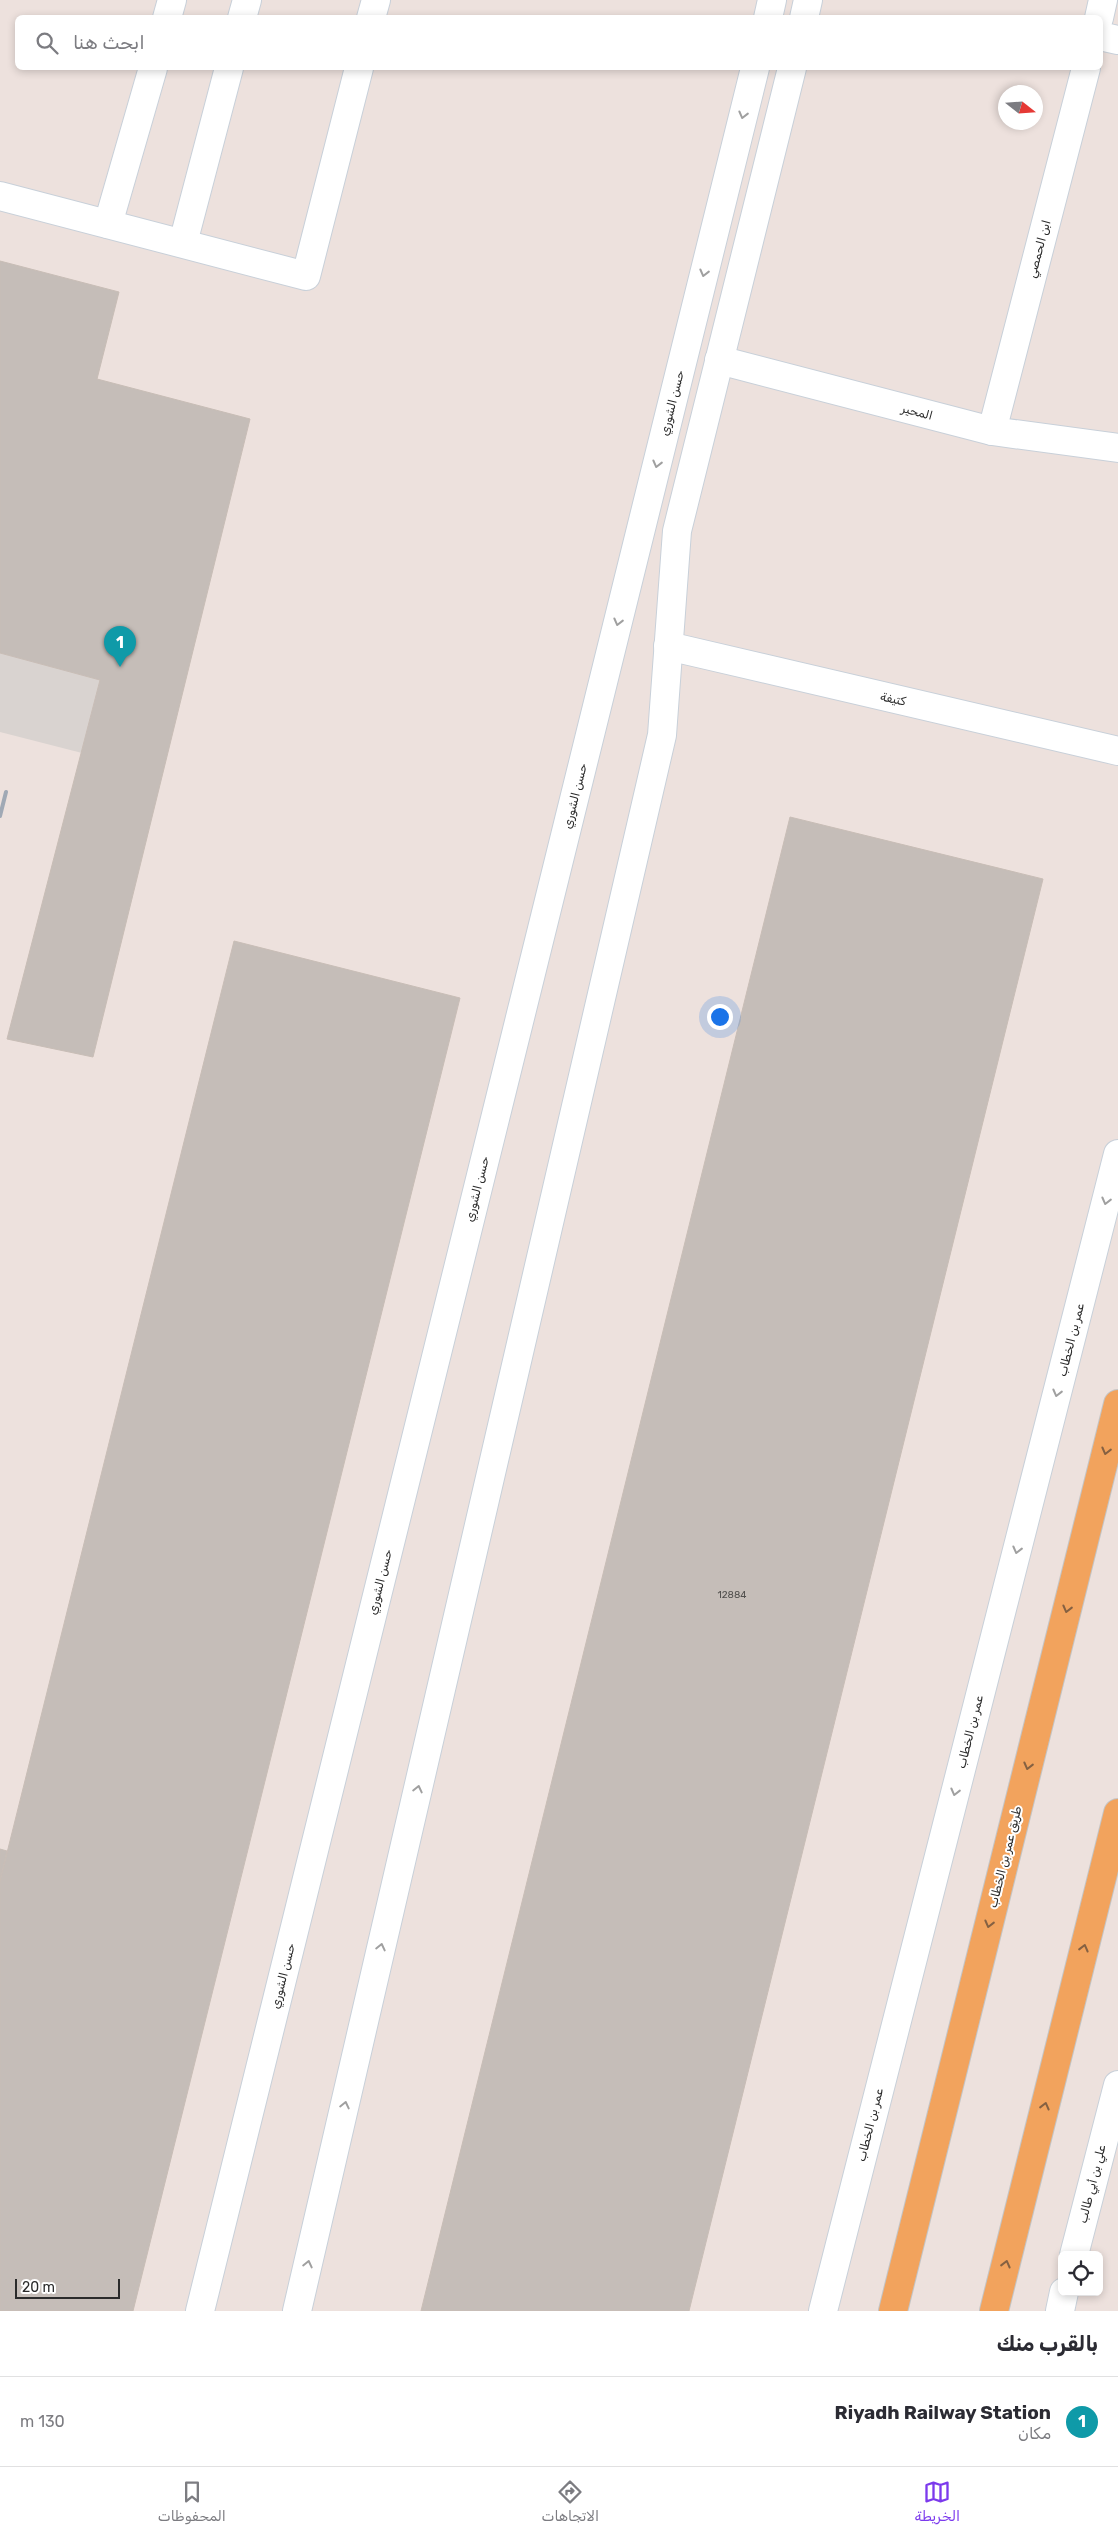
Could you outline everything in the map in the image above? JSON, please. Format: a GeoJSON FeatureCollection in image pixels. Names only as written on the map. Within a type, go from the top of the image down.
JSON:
{"type":"FeatureCollection","features":[{"type":"Feature","properties":{"kind":"main road","name":"طريق عمر بن الخطاب"},"geometry":{"type":"LineString","coordinates":[[893,2311],[1118,1404]]}},
{"type":"Feature","properties":{"kind":"main road"},"geometry":{"type":"LineString","coordinates":[[994,2311],[1118,1813]]}},
{"type":"Feature","properties":{"kind":"street"},"geometry":{"type":"LineString","coordinates":[[168,15],[172,0]]}},
{"type":"Feature","properties":{"kind":"street"},"geometry":{"type":"LineString","coordinates":[[243,15],[247,0]]}},
{"type":"Feature","properties":{"kind":"street"},"geometry":{"type":"LineString","coordinates":[[372,15],[376,0]]}},
{"type":"Feature","properties":{"kind":"street"},"geometry":{"type":"LineString","coordinates":[[769,15],[772,0]]}},
{"type":"Feature","properties":{"kind":"street"},"geometry":{"type":"LineString","coordinates":[[805,15],[808,0]]}},
{"type":"Feature","properties":{"kind":"street"},"geometry":{"type":"LineString","coordinates":[[1100,15],[1104,0]]}},
{"type":"Feature","properties":{"kind":"street"},"geometry":{"type":"LineString","coordinates":[[1103,37],[1118,40]]}},
{"type":"Feature","properties":{"kind":"street"},"geometry":{"type":"LineString","coordinates":[[108,224],[151,70]]}},
{"type":"Feature","properties":{"kind":"street"},"geometry":{"type":"LineString","coordinates":[[183,243],[228,70]]}},
{"type":"Feature","properties":{"kind":"street"},"geometry":{"type":"LineString","coordinates":[[0,196],[306,276],[358,70]]}},
{"type":"Feature","properties":{"kind":"street","name":"حسن الشوري"},"geometry":{"type":"LineString","coordinates":[[200,2311],[755,70]]}},
{"type":"Feature","properties":{"kind":"street"},"geometry":{"type":"LineString","coordinates":[[297,2311],[662,735],[677,531],[792,70]]}},
{"type":"Feature","properties":{"kind":"street","name":"ابن الحمصي"},"geometry":{"type":"LineString","coordinates":[[992,431],[1085,70]]}},
{"type":"Feature","properties":{"kind":"street","name":"المحير"},"geometry":{"type":"LineString","coordinates":[[719,360],[992,431],[1118,448]]}},
{"type":"Feature","properties":{"kind":"street","name":"كتيفة"},"geometry":{"type":"LineString","coordinates":[[668,646],[1118,751]]}},
{"type":"Feature","properties":{"kind":"street","name":"عمر بن الخطاب"},"geometry":{"type":"LineString","coordinates":[[823,2311],[1118,1154]]}},
{"type":"Feature","properties":{"kind":"street","name":"علي بن أبي طالب"},"geometry":{"type":"LineString","coordinates":[[1075,2251],[1118,2085]]}},
{"type":"Feature","properties":{"kind":"street"},"geometry":{"type":"LineString","coordinates":[[1060,2311],[1063,2296]]}},
{"type":"Feature","properties":{"kind":"shaded area"},"geometry":{"type":"Polygon","coordinates":[[[0,653],[100,680],[82,753],[0,732],[0,653]]]}},
{"type":"Feature","properties":{"kind":"building"},"geometry":{"type":"Polygon","coordinates":[[[0,261],[119,292],[97,379],[250,419],[93,1057],[7,1039],[100,680],[0,653],[0,261]]]}},
{"type":"Feature","properties":{"kind":"building"},"geometry":{"type":"Polygon","coordinates":[[[790,817],[1043,879],[689,2311],[421,2311],[790,817]]]}},
{"type":"Feature","properties":{"kind":"building"},"geometry":{"type":"Polygon","coordinates":[[[234,941],[460,998],[133,2311],[0,2311],[0,1881],[234,941]]]}},
{"type":"Feature","properties":{"kind":"building"},"geometry":{"type":"Polygon","coordinates":[[[0,1849],[7,1851],[0,1881],[0,1849]]]}},
{"type":"Feature","properties":{"kind":"railway"},"geometry":{"type":"LineString","coordinates":[[0,816],[6,792]]}},
{"type":"Feature","properties":{"kind":"place","name":"Riyadh Railway Station"},"geometry":{"type":"Point","coordinates":[120,667]}}]}
